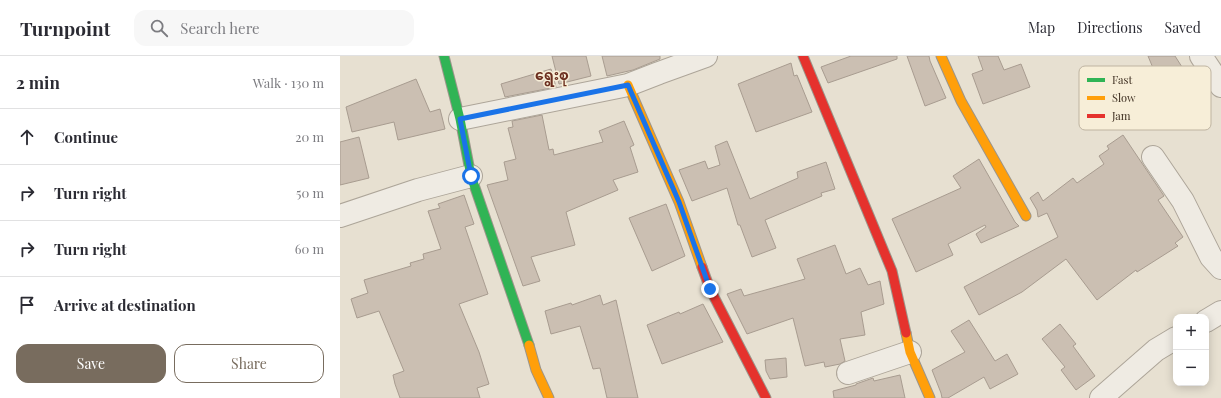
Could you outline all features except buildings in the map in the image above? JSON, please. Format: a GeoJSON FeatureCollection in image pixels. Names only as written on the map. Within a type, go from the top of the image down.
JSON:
{"type":"FeatureCollection","features":[{"type":"Feature","properties":{"kind":"street"},"geometry":{"type":"LineString","coordinates":[[444,56],[460,119],[471,176],[536,370],[549,398]]}},
{"type":"Feature","properties":{"kind":"street"},"geometry":{"type":"LineString","coordinates":[[460,119],[628,85],[658,64],[706,56]]}},
{"type":"Feature","properties":{"kind":"street"},"geometry":{"type":"LineString","coordinates":[[803,56],[892,271],[910,352],[930,398]]}},
{"type":"Feature","properties":{"kind":"street"},"geometry":{"type":"LineString","coordinates":[[941,56],[961,101],[1026,216]]}},
{"type":"Feature","properties":{"kind":"street"},"geometry":{"type":"LineString","coordinates":[[1201,56],[1209,66]]}},
{"type":"Feature","properties":{"kind":"street"},"geometry":{"type":"LineString","coordinates":[[1211,68],[1219,78]]}},
{"type":"Feature","properties":{"kind":"street"},"geometry":{"type":"LineString","coordinates":[[628,85],[679,202],[710,289],[766,398]]}},
{"type":"Feature","properties":{"kind":"street"},"geometry":{"type":"LineString","coordinates":[[1153,157],[1183,201],[1211,257],[1221,268]]}},
{"type":"Feature","properties":{"kind":"street"},"geometry":{"type":"LineString","coordinates":[[340,216],[418,190],[471,176]]}},
{"type":"Feature","properties":{"kind":"street"},"geometry":{"type":"LineString","coordinates":[[1209,319],[1221,312]]}},
{"type":"Feature","properties":{"kind":"street"},"geometry":{"type":"LineString","coordinates":[[1101,398],[1156,350],[1173,340]]}},
{"type":"Feature","properties":{"kind":"street"},"geometry":{"type":"LineString","coordinates":[[848,372],[910,352]]}},
{"type":"Feature","properties":{"kind":"traffic: fast"},"geometry":{"type":"LineString","coordinates":[[444,56],[460,119],[471,176],[529,345]]}},
{"type":"Feature","properties":{"kind":"traffic: slow"},"geometry":{"type":"LineString","coordinates":[[941,56],[961,101],[1026,216]]}},
{"type":"Feature","properties":{"kind":"traffic: slow"},"geometry":{"type":"LineString","coordinates":[[628,85],[679,202],[702,267]]}},
{"type":"Feature","properties":{"kind":"traffic: slow"},"geometry":{"type":"LineString","coordinates":[[906,333],[910,352],[930,398]]}},
{"type":"Feature","properties":{"kind":"traffic: slow"},"geometry":{"type":"LineString","coordinates":[[529,345],[536,370],[549,398]]}},
{"type":"Feature","properties":{"kind":"traffic: jam"},"geometry":{"type":"LineString","coordinates":[[803,56],[892,271],[906,333]]}},
{"type":"Feature","properties":{"kind":"traffic: jam"},"geometry":{"type":"LineString","coordinates":[[702,267],[710,289],[766,398]]}},
{"type":"Feature","properties":{"kind":"district","name":"ရွေးစု"},"geometry":{"type":"Point","coordinates":[552,74]}},
{"type":"Feature","properties":{"kind":"route"},"geometry":{"type":"LineString","coordinates":[[471,176],[460,119],[628,85],[679,202],[710,289]]}}]}
